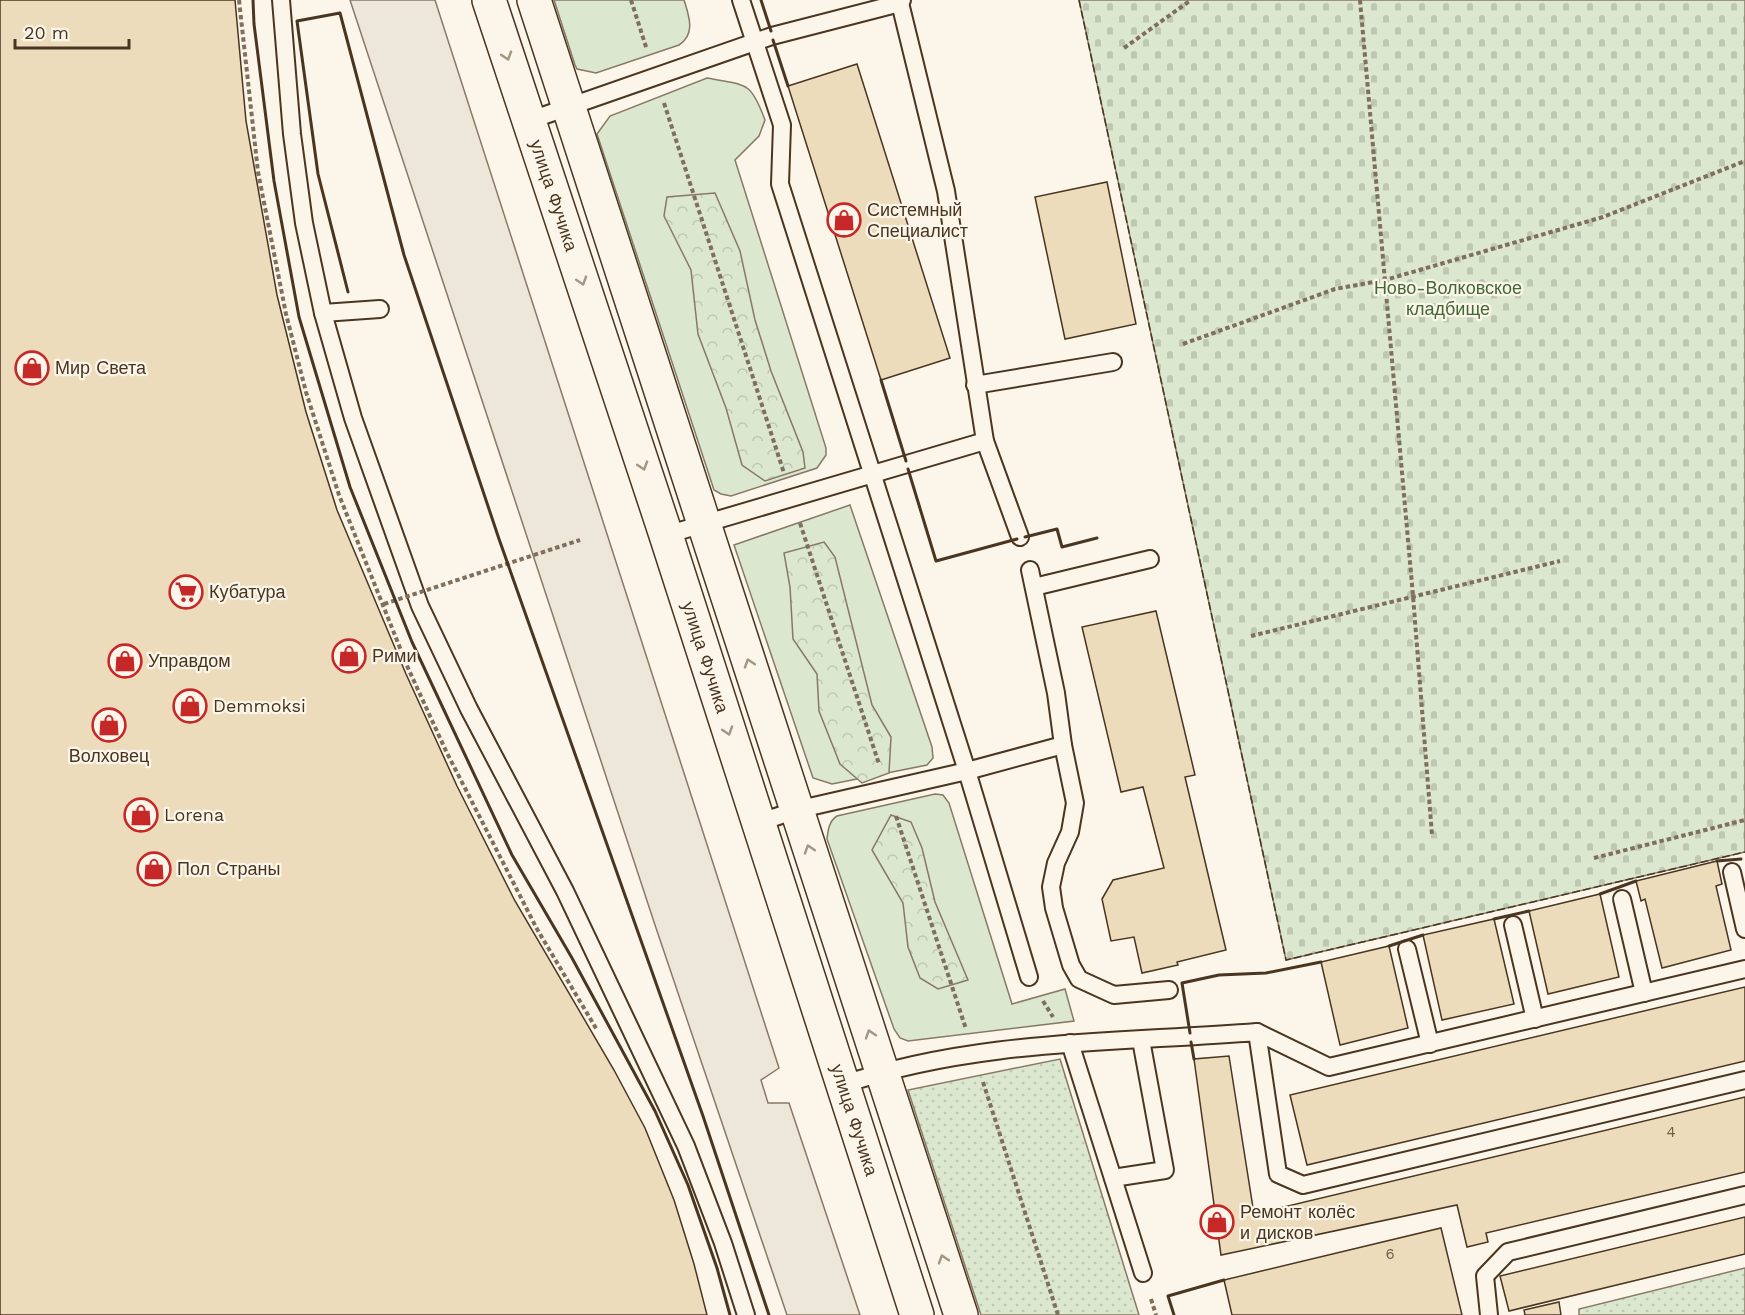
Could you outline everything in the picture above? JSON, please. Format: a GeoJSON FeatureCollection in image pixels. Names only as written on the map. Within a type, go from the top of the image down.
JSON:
{"type":"FeatureCollection","features":[{"type":"Feature","properties":{"kind":"street","name":"улица Фучика"},"geometry":{"type":"LineString","coordinates":[[489,0],[666,536],[917,1315]]}},
{"type":"Feature","properties":{"kind":"street"},"geometry":{"type":"LineString","coordinates":[[534,0],[961,1315]]}},
{"type":"Feature","properties":{"kind":"lane"},"geometry":{"type":"LineString","coordinates":[[281,0],[292,134],[304,223],[323,313],[353,418],[420,606],[469,709],[565,891],[686,1146],[723,1243],[746,1315]]}},
{"type":"Feature","properties":{"kind":"lane"},"geometry":{"type":"LineString","coordinates":[[741,0],[782,125],[780,184],[967,771],[1029,977]]}},
{"type":"Feature","properties":{"kind":"lane"},"geometry":{"type":"LineString","coordinates":[[528,121],[772,36],[901,2],[945,191],[985,441],[1020,537]]}},
{"type":"Feature","properties":{"kind":"lane"},"geometry":{"type":"LineString","coordinates":[[323,313],[380,309]]}},
{"type":"Feature","properties":{"kind":"lane"},"geometry":{"type":"LineString","coordinates":[[975,385],[1113,362]]}},
{"type":"Feature","properties":{"kind":"lane"},"geometry":{"type":"LineString","coordinates":[[666,536],[985,441]]}},
{"type":"Feature","properties":{"kind":"lane"},"geometry":{"type":"LineString","coordinates":[[1034,586],[1150,559]]}},
{"type":"Feature","properties":{"kind":"lane"},"geometry":{"type":"LineString","coordinates":[[1030,570],[1056,693],[1063,745],[1075,802],[1070,832],[1056,863],[1052,887],[1054,908],[1071,965],[1079,979],[1114,995],[1169,990]]}},
{"type":"Feature","properties":{"kind":"lane"},"geometry":{"type":"LineString","coordinates":[[758,824],[796,810],[888,791],[1063,745]]}},
{"type":"Feature","properties":{"kind":"lane"},"geometry":{"type":"LineString","coordinates":[[1732,872],[1745,929]]}},
{"type":"Feature","properties":{"kind":"lane"},"geometry":{"type":"LineString","coordinates":[[1622,899],[1644,993]]}},
{"type":"Feature","properties":{"kind":"lane"},"geometry":{"type":"LineString","coordinates":[[1513,925],[1535,1019]]}},
{"type":"Feature","properties":{"kind":"lane"},"geometry":{"type":"LineString","coordinates":[[1407,949],[1430,1044]]}},
{"type":"Feature","properties":{"kind":"lane"},"geometry":{"type":"LineString","coordinates":[[842,1085],[883,1071],[974,1054],[1070,1043],[1257,1032],[1329,1067],[1745,969]]}},
{"type":"Feature","properties":{"kind":"lane"},"geometry":{"type":"LineString","coordinates":[[1257,1032],[1278,1174],[1303,1185],[1745,1080]]}},
{"type":"Feature","properties":{"kind":"lane"},"geometry":{"type":"LineString","coordinates":[[1113,1178],[1165,1170],[1141,1040]]}},
{"type":"Feature","properties":{"kind":"lane"},"geometry":{"type":"LineString","coordinates":[[1070,1043],[1143,1273]]}},
{"type":"Feature","properties":{"kind":"lane"},"geometry":{"type":"LineString","coordinates":[[1489,1315],[1485,1276],[1508,1252],[1745,1195]]}},
{"type":"Feature","properties":{"kind":"path"},"geometry":{"type":"LineString","coordinates":[[631,0],[1058,1315]]}},
{"type":"Feature","properties":{"kind":"path"},"geometry":{"type":"LineString","coordinates":[[1124,48],[1191,0]]}},
{"type":"Feature","properties":{"kind":"path"},"geometry":{"type":"LineString","coordinates":[[1360,0],[1432,836]]}},
{"type":"Feature","properties":{"kind":"path"},"geometry":{"type":"LineString","coordinates":[[1184,344],[1335,289],[1385,280],[1603,217],[1745,161]]}},
{"type":"Feature","properties":{"kind":"path"},"geometry":{"type":"LineString","coordinates":[[384,604],[580,540]]}},
{"type":"Feature","properties":{"kind":"path"},"geometry":{"type":"LineString","coordinates":[[1251,636],[1560,561]]}},
{"type":"Feature","properties":{"kind":"path"},"geometry":{"type":"LineString","coordinates":[[1594,858],[1745,820]]}},
{"type":"Feature","properties":{"kind":"path"},"geometry":{"type":"LineString","coordinates":[[1029,977],[1070,1043]]}},
{"type":"Feature","properties":{"kind":"green space"},"geometry":{"type":"Polygon","coordinates":[[[554,0],[684,0],[690,24],[688,36],[679,45],[596,73],[577,69],[554,0]]]}},
{"type":"Feature","properties":{"kind":"green space","name":"Ново-Волковское кладбище"},"geometry":{"type":"Polygon","coordinates":[[[1079,0],[1745,0],[1745,852],[1286,960],[1079,0]]]}},
{"type":"Feature","properties":{"kind":"green space"},"geometry":{"type":"Polygon","coordinates":[[[707,78],[739,84],[751,91],[765,120],[759,136],[735,160],[826,448],[826,455],[817,468],[731,496],[714,490],[597,134],[610,116],[707,78]]]}},
{"type":"Feature","properties":{"kind":"green space"},"geometry":{"type":"Polygon","coordinates":[[[715,193],[740,251],[755,320],[771,371],[803,452],[805,468],[765,481],[742,465],[726,408],[698,334],[691,270],[664,216],[667,197],[715,193]]]}},
{"type":"Feature","properties":{"kind":"green space"},"geometry":{"type":"Polygon","coordinates":[[[850,505],[932,747],[933,758],[927,765],[832,784],[813,778],[734,545],[850,505]]]}},
{"type":"Feature","properties":{"kind":"green space"},"geometry":{"type":"Polygon","coordinates":[[[824,542],[835,557],[872,705],[891,737],[889,773],[862,783],[840,764],[819,711],[817,674],[793,639],[790,587],[784,553],[824,542]]]}},
{"type":"Feature","properties":{"kind":"green space"},"geometry":{"type":"Polygon","coordinates":[[[935,794],[943,795],[949,803],[1012,1004],[1065,989],[1074,1021],[908,1041],[900,1038],[894,1029],[827,839],[828,832],[837,816],[935,794]]]}},
{"type":"Feature","properties":{"kind":"green space"},"geometry":{"type":"Polygon","coordinates":[[[891,815],[911,822],[922,848],[935,902],[968,980],[938,989],[920,978],[908,947],[903,903],[872,850],[891,815]]]}},
{"type":"Feature","properties":{"kind":"green space"},"geometry":{"type":"Polygon","coordinates":[[[1060,1059],[1139,1315],[981,1315],[908,1090],[1060,1059]]]}},
{"type":"Feature","properties":{"kind":"green space"},"geometry":{"type":"Polygon","coordinates":[[[1745,1268],[1745,1315],[1579,1315],[1579,1309],[1745,1268]]]}},
{"type":"Feature","properties":{"kind":"shaded area"},"geometry":{"type":"Polygon","coordinates":[[[350,0],[435,0],[779,1068],[761,1080],[768,1103],[789,1103],[860,1315],[787,1315],[655,925],[350,0]]]}},
{"type":"Feature","properties":{"kind":"building","name":"Кубатура"},"geometry":{"type":"Polygon","coordinates":[[[0,0],[235,0],[246,121],[277,295],[306,412],[337,510],[406,674],[457,786],[515,901],[614,1070],[645,1128],[674,1200],[707,1315],[0,1315],[0,0]]]}},
{"type":"Feature","properties":{"kind":"building"},"geometry":{"type":"Polygon","coordinates":[[[857,64],[950,358],[881,380],[788,86],[857,64]]]}},
{"type":"Feature","properties":{"kind":"building"},"geometry":{"type":"Polygon","coordinates":[[[1107,182],[1136,324],[1065,339],[1035,197],[1107,182]]]}},
{"type":"Feature","properties":{"kind":"building"},"geometry":{"type":"Polygon","coordinates":[[[1156,611],[1195,775],[1185,777],[1226,950],[1142,973],[1134,937],[1111,941],[1102,899],[1113,880],[1164,868],[1143,787],[1121,792],[1082,627],[1156,611]]]}},
{"type":"Feature","properties":{"kind":"building"},"geometry":{"type":"Polygon","coordinates":[[[1717,861],[1722,884],[1716,886],[1731,950],[1662,968],[1645,899],[1641,901],[1636,881],[1717,861]]]}},
{"type":"Feature","properties":{"kind":"building"},"geometry":{"type":"Polygon","coordinates":[[[1600,894],[1619,977],[1548,994],[1529,911],[1600,894]]]}},
{"type":"Feature","properties":{"kind":"building"},"geometry":{"type":"Polygon","coordinates":[[[1494,919],[1514,1004],[1442,1020],[1423,935],[1494,919]]]}},
{"type":"Feature","properties":{"kind":"building"},"geometry":{"type":"Polygon","coordinates":[[[1389,946],[1408,1028],[1340,1045],[1321,962],[1389,946]]]}},
{"type":"Feature","properties":{"kind":"building"},"geometry":{"type":"Polygon","coordinates":[[[1745,987],[1745,1061],[1307,1165],[1290,1095],[1745,987]]]}},
{"type":"Feature","properties":{"kind":"building"},"geometry":{"type":"Polygon","coordinates":[[[1229,1056],[1254,1214],[1745,1097],[1745,1172],[1486,1233],[1488,1242],[1467,1247],[1457,1205],[1221,1255],[1194,1059],[1229,1056]]]}},
{"type":"Feature","properties":{"kind":"building"},"geometry":{"type":"Polygon","coordinates":[[[1745,1217],[1745,1254],[1509,1311],[1500,1276],[1745,1217]]]}},
{"type":"Feature","properties":{"kind":"building"},"geometry":{"type":"Polygon","coordinates":[[[1441,1228],[1462,1315],[1232,1315],[1224,1280],[1441,1228]]]}},
{"type":"Feature","properties":{"kind":"building"},"geometry":{"type":"Polygon","coordinates":[[[1559,1302],[1561,1315],[1525,1315],[1524,1310],[1559,1302]]]}},
{"type":"Feature","properties":{"kind":"fence"},"geometry":{"type":"LineString","coordinates":[[1079,0],[1286,960],[1745,852]]}},
{"type":"Feature","properties":{"kind":"wall"},"geometry":{"type":"LineString","coordinates":[[253,0],[274,181],[299,317],[350,487],[412,642],[512,855],[572,958],[655,1111],[688,1185],[717,1268],[730,1315]]}},
{"type":"Feature","properties":{"kind":"wall"},"geometry":{"type":"LineString","coordinates":[[761,0],[771,31]]}},
{"type":"Feature","properties":{"kind":"wall"},"geometry":{"type":"LineString","coordinates":[[348,292],[318,174],[297,21],[340,13],[404,255],[499,539],[703,1116],[769,1315]]}},
{"type":"Feature","properties":{"kind":"wall"},"geometry":{"type":"LineString","coordinates":[[773,40],[788,86]]}},
{"type":"Feature","properties":{"kind":"wall"},"geometry":{"type":"LineString","coordinates":[[881,380],[906,461]]}},
{"type":"Feature","properties":{"kind":"wall"},"geometry":{"type":"LineString","coordinates":[[908,469],[936,561],[1017,539]]}},
{"type":"Feature","properties":{"kind":"wall"},"geometry":{"type":"LineString","coordinates":[[1025,537],[1057,529],[1062,547],[1097,538]]}},
{"type":"Feature","properties":{"kind":"wall"},"geometry":{"type":"LineString","coordinates":[[1717,861],[1741,859]]}},
{"type":"Feature","properties":{"kind":"wall"},"geometry":{"type":"LineString","coordinates":[[1600,894],[1636,881]]}},
{"type":"Feature","properties":{"kind":"wall"},"geometry":{"type":"LineString","coordinates":[[1494,919],[1529,911]]}},
{"type":"Feature","properties":{"kind":"wall"},"geometry":{"type":"LineString","coordinates":[[1389,946],[1423,935]]}},
{"type":"Feature","properties":{"kind":"wall"},"geometry":{"type":"LineString","coordinates":[[1190,1033],[1182,983],[1219,975],[1266,973],[1321,962]]}},
{"type":"Feature","properties":{"kind":"wall"},"geometry":{"type":"LineString","coordinates":[[1191,1042],[1194,1059]]}},
{"type":"Feature","properties":{"kind":"wall"},"geometry":{"type":"LineString","coordinates":[[1174,1315],[1168,1296],[1224,1280]]}},
{"type":"Feature","properties":{"kind":"place","name":"Системный Специалист"},"geometry":{"type":"Point","coordinates":[844,220]}},
{"type":"Feature","properties":{"kind":"place","name":"Мир Света"},"geometry":{"type":"Point","coordinates":[32,368]}},
{"type":"Feature","properties":{"kind":"place","name":"Кубатура"},"geometry":{"type":"Point","coordinates":[186,592]}},
{"type":"Feature","properties":{"kind":"place","name":"Рими"},"geometry":{"type":"Point","coordinates":[349,656]}},
{"type":"Feature","properties":{"kind":"place","name":"Управдом"},"geometry":{"type":"Point","coordinates":[125,661]}},
{"type":"Feature","properties":{"kind":"place","name":"Demmoksi"},"geometry":{"type":"Point","coordinates":[190,706]}},
{"type":"Feature","properties":{"kind":"place","name":"Волховец"},"geometry":{"type":"Point","coordinates":[109,725]}},
{"type":"Feature","properties":{"kind":"place","name":"Lorena"},"geometry":{"type":"Point","coordinates":[141,815]}},
{"type":"Feature","properties":{"kind":"place","name":"Пол Страны"},"geometry":{"type":"Point","coordinates":[154,869]}},
{"type":"Feature","properties":{"kind":"place","name":"Ремонт колёс и дисков"},"geometry":{"type":"Point","coordinates":[1217,1222]}}]}
